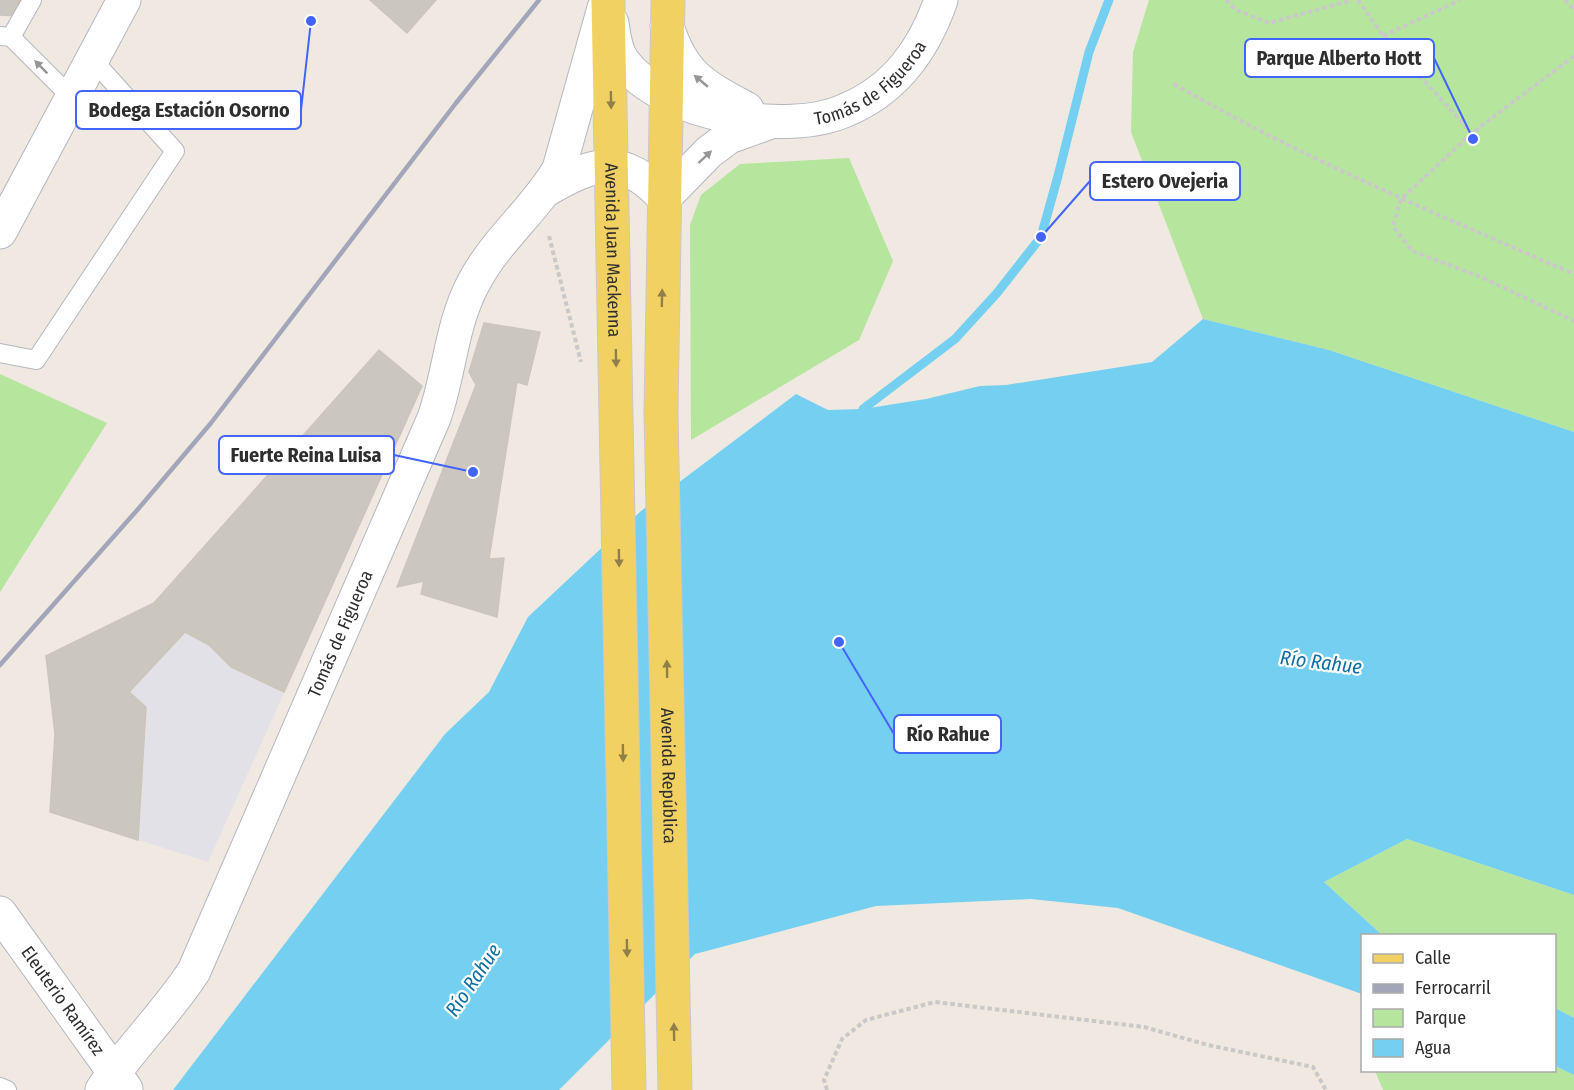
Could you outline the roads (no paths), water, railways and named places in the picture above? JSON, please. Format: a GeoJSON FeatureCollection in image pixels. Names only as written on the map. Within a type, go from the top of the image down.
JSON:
{"type":"FeatureCollection","features":[{"type":"Feature","properties":{"kind":"main road","name":"Avenida Juan Mackenna"},"geometry":{"type":"LineString","coordinates":[[608,0],[629,1090]]}},
{"type":"Feature","properties":{"kind":"main road"},"geometry":{"type":"LineString","coordinates":[[664,198],[667,13]]}},
{"type":"Feature","properties":{"kind":"main road","name":"Avenida República"},"geometry":{"type":"LineString","coordinates":[[664,198],[663,462],[675,1090]]}},
{"type":"Feature","properties":{"kind":"street"},"geometry":{"type":"LineString","coordinates":[[0,232],[14,174],[71,97],[124,0]]}},
{"type":"Feature","properties":{"kind":"street","name":"Tomás de Figueroa"},"geometry":{"type":"LineString","coordinates":[[608,0],[615,44],[622,60],[647,85],[694,107],[727,116],[791,123],[814,120],[845,111],[867,100],[891,81],[913,57],[931,28],[941,0]]}},
{"type":"Feature","properties":{"kind":"street","name":"Tomás de Figueroa"},"geometry":{"type":"LineString","coordinates":[[114,1084],[194,971],[434,418],[466,299],[484,265],[543,194],[559,169],[608,0]]}},
{"type":"Feature","properties":{"kind":"street"},"geometry":{"type":"LineString","coordinates":[[667,13],[675,49],[695,77],[769,122]]}},
{"type":"Feature","properties":{"kind":"street","name":"Tomás de Figueroa"},"geometry":{"type":"LineString","coordinates":[[664,198],[709,152],[729,137],[769,122]]}},
{"type":"Feature","properties":{"kind":"street"},"geometry":{"type":"LineString","coordinates":[[612,165],[630,170],[649,181],[664,198]]}},
{"type":"Feature","properties":{"kind":"street","name":"Tomás de Figueroa"},"geometry":{"type":"LineString","coordinates":[[543,194],[586,171],[612,165]]}},
{"type":"Feature","properties":{"kind":"street","name":"Eleuterio Ramírez"},"geometry":{"type":"LineString","coordinates":[[0,913],[114,1084]]}},
{"type":"Feature","properties":{"kind":"lane"},"geometry":{"type":"LineString","coordinates":[[32,0],[6,36],[71,97]]}},
{"type":"Feature","properties":{"kind":"lane"},"geometry":{"type":"LineString","coordinates":[[0,353],[36,360],[175,151],[92,59]]}},
{"type":"Feature","properties":{"kind":"lane"},"geometry":{"type":"LineString","coordinates":[[0,1086],[7,1090]]}},
{"type":"Feature","properties":{"kind":"water"},"geometry":{"type":"Polygon","coordinates":[[[1203,319],[1329,350],[1574,432],[1574,895],[1407,839],[1324,882],[1381,934],[1361,934],[1361,994],[1118,908],[1031,899],[876,906],[695,954],[559,1090],[173,1090],[445,734],[489,692],[528,617],[641,511],[796,394],[828,410],[863,409],[926,399],[980,386],[1006,385],[1152,362],[1203,319]]]}},
{"type":"Feature","properties":{"kind":"water"},"geometry":{"type":"Polygon","coordinates":[[[1556,1009],[1574,1018],[1574,1075],[1556,1066],[1556,1009]]]}},
{"type":"Feature","properties":{"kind":"waterway"},"geometry":{"type":"LineString","coordinates":[[863,409],[955,339],[997,293],[1041,237],[1089,52],[1109,0]]}},
{"type":"Feature","properties":{"kind":"railway"},"geometry":{"type":"LineString","coordinates":[[0,665],[211,423],[456,103],[539,0]]}},
{"type":"Feature","properties":{"kind":"place","name":"Bodega Estación Osorno"},"geometry":{"type":"Point","coordinates":[311,21]}},
{"type":"Feature","properties":{"kind":"place","name":"Parque Alberto Hott"},"geometry":{"type":"Point","coordinates":[1473,139]}},
{"type":"Feature","properties":{"kind":"place","name":"Estero Ovejeria"},"geometry":{"type":"Point","coordinates":[1041,237]}},
{"type":"Feature","properties":{"kind":"place","name":"Fuerte Reina Luisa"},"geometry":{"type":"Point","coordinates":[473,472]}},
{"type":"Feature","properties":{"kind":"place","name":"Río Rahue"},"geometry":{"type":"Point","coordinates":[839,642]}}]}
